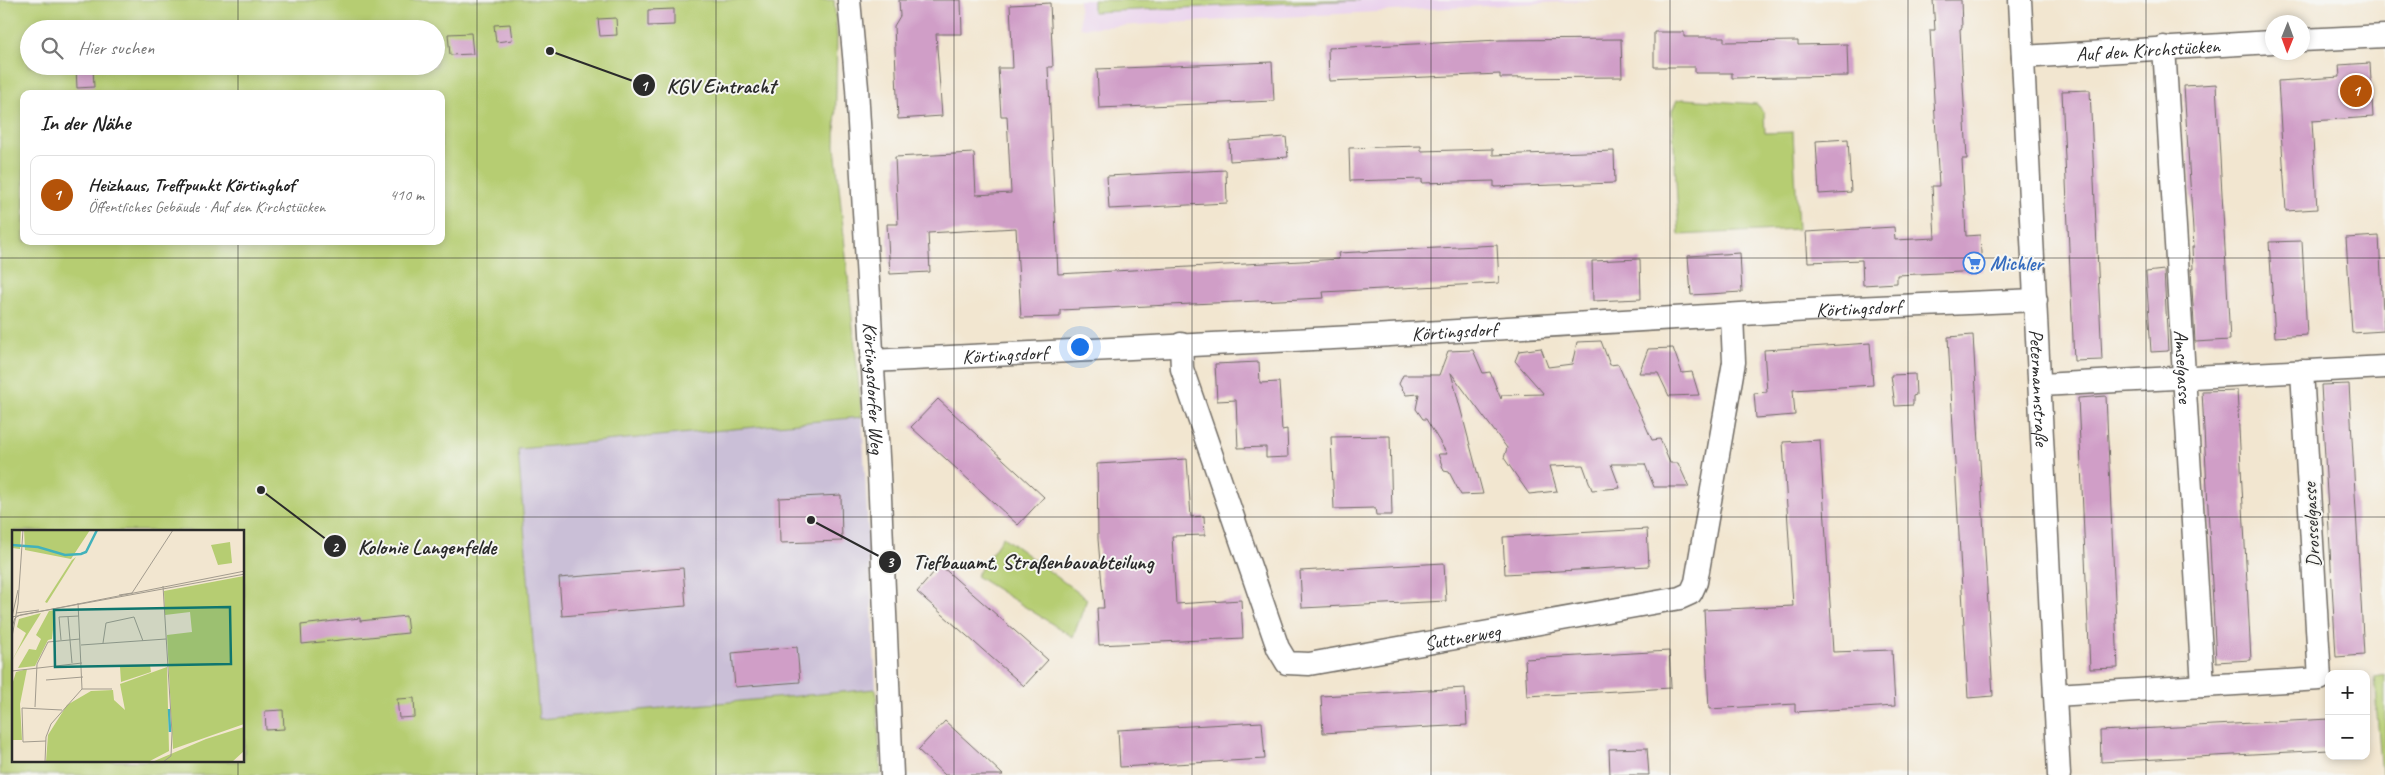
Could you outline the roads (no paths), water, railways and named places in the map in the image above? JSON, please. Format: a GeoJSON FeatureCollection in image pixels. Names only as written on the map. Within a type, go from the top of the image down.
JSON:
{"type":"FeatureCollection","features":[{"type":"Feature","properties":{"kind":"street","name":"Körtingsdorfer Weg"},"geometry":{"type":"LineString","coordinates":[[850,0],[857,88],[871,360],[879,474],[892,775]]}},
{"type":"Feature","properties":{"kind":"street","name":"Petermannstraße"},"geometry":{"type":"LineString","coordinates":[[2020,0],[2041,385],[2059,775]]}},
{"type":"Feature","properties":{"kind":"street"},"geometry":{"type":"LineString","coordinates":[[2310,40],[2385,36]]}},
{"type":"Feature","properties":{"kind":"street","name":"Auf den Kirchstücken"},"geometry":{"type":"LineString","coordinates":[[2023,57],[2265,42]]}},
{"type":"Feature","properties":{"kind":"street","name":"Amselgasse"},"geometry":{"type":"LineString","coordinates":[[2164,48],[2203,686]]}},
{"type":"Feature","properties":{"kind":"street","name":"Körtingsdorf"},"geometry":{"type":"LineString","coordinates":[[871,360],[1373,336],[1732,315],[2036,300]]}},
{"type":"Feature","properties":{"kind":"street","name":"Suttnerweg"},"geometry":{"type":"LineString","coordinates":[[1181,344],[1182,369],[1278,648],[1287,663],[1309,664],[1680,598],[1691,593],[1696,582],[1734,362],[1732,315]]}},
{"type":"Feature","properties":{"kind":"street"},"geometry":{"type":"LineString","coordinates":[[2041,385],[2385,367]]}},
{"type":"Feature","properties":{"kind":"street","name":"Drosselgasse"},"geometry":{"type":"LineString","coordinates":[[2203,686],[2320,679],[2302,371]]}},
{"type":"Feature","properties":{"kind":"street"},"geometry":{"type":"LineString","coordinates":[[2055,695],[2203,686]]}},
{"type":"Feature","properties":{"kind":"place","name":"KGV Eintracht"},"geometry":{"type":"Point","coordinates":[550,51]}},
{"type":"Feature","properties":{"kind":"place","name":"Heizhaus, Treffpunkt Körtinghof"},"geometry":{"type":"Point","coordinates":[2356,91]}},
{"type":"Feature","properties":{"kind":"place","name":"Michler"},"geometry":{"type":"Point","coordinates":[1974,263]}},
{"type":"Feature","properties":{"kind":"place","name":"Kolonie Langenfelde"},"geometry":{"type":"Point","coordinates":[261,490]}},
{"type":"Feature","properties":{"kind":"place","name":"Tiefbauamt, Straßenbauabteilung"},"geometry":{"type":"Point","coordinates":[811,520]}}]}
